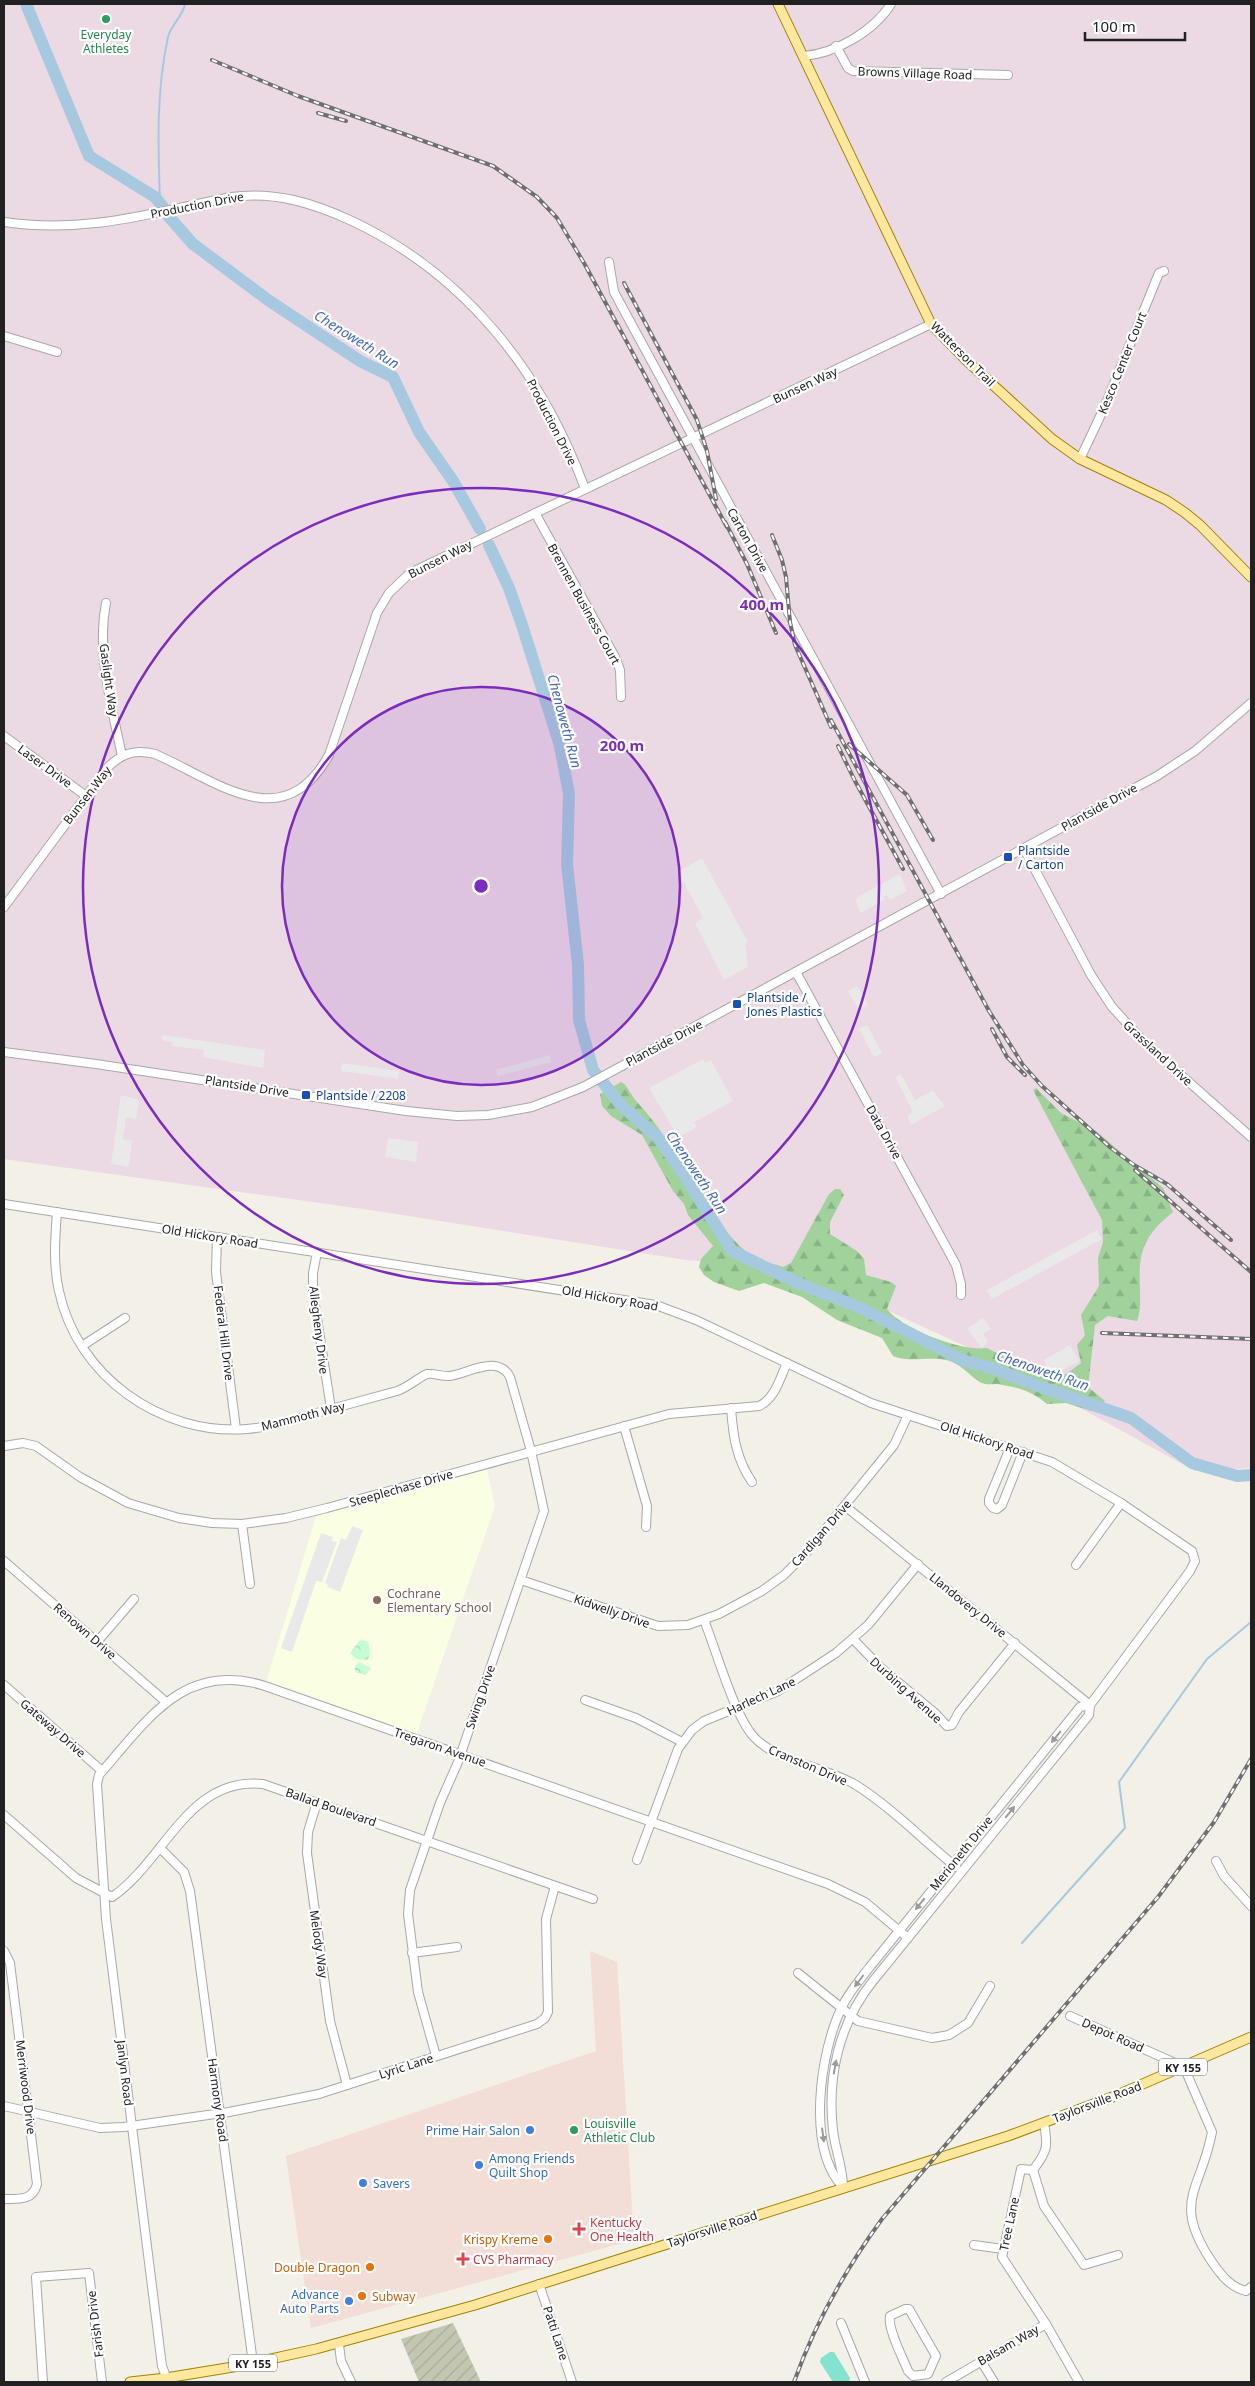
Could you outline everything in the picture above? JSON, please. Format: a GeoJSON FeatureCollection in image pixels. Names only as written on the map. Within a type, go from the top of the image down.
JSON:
{"type":"FeatureCollection","features":[{"type":"Feature","properties":{"kind":"main road","name":"Watterson Trail"},"geometry":{"type":"LineString","coordinates":[[778,4],[931,324],[967,362],[1045,432],[1080,458],[1166,500],[1184,512],[1200,524],[1251,577]]}},
{"type":"Feature","properties":{"kind":"main road","name":"Taylorsville Road"},"geometry":{"type":"LineString","coordinates":[[130,2382],[167,2380],[253,2363],[339,2344],[415,2323],[1044,2123],[1251,2037]]}},
{"type":"Feature","properties":{"kind":"street"},"geometry":{"type":"LineString","coordinates":[[803,56],[814,55],[836,46],[872,26],[891,4]]}},
{"type":"Feature","properties":{"kind":"street","name":"Browns Village Road"},"geometry":{"type":"LineString","coordinates":[[836,46],[848,68],[853,71],[1008,75]]}},
{"type":"Feature","properties":{"kind":"street","name":"Production Drive"},"geometry":{"type":"LineString","coordinates":[[4,222],[43,226],[93,225],[254,194],[289,198],[332,212],[376,232],[415,257],[441,277],[482,316],[515,356],[537,389],[585,490]]}},
{"type":"Feature","properties":{"kind":"street","name":"Carton Drive"},"geometry":{"type":"LineString","coordinates":[[609,262],[614,292],[941,894]]}},
{"type":"Feature","properties":{"kind":"street","name":"Kesco Center Court"},"geometry":{"type":"LineString","coordinates":[[1080,458],[1105,406],[1158,273],[1164,271]]}},
{"type":"Feature","properties":{"kind":"street","name":"Bunsen Way"},"geometry":{"type":"LineString","coordinates":[[4,907],[107,768],[122,756],[131,752],[144,751],[155,754],[231,791],[253,798],[276,799],[299,790],[312,780],[330,755],[372,627],[389,593],[403,578],[421,567],[931,324]]}},
{"type":"Feature","properties":{"kind":"street"},"geometry":{"type":"LineString","coordinates":[[4,336],[57,352]]}},
{"type":"Feature","properties":{"kind":"street","name":"Brennen Business Court"},"geometry":{"type":"LineString","coordinates":[[535,513],[615,657],[620,670],[621,698]]}},
{"type":"Feature","properties":{"kind":"street","name":"Gaslight Way"},"geometry":{"type":"LineString","coordinates":[[106,603],[102,625],[105,657],[111,704],[122,756]]}},
{"type":"Feature","properties":{"kind":"street","name":"Plantside Drive"},"geometry":{"type":"LineString","coordinates":[[4,1052],[406,1111],[457,1116],[488,1115],[532,1107],[584,1087],[1173,767],[1195,751],[1251,703]]}},
{"type":"Feature","properties":{"kind":"street","name":"Laser Drive"},"geometry":{"type":"LineString","coordinates":[[4,736],[86,796]]}},
{"type":"Feature","properties":{"kind":"street","name":"Grassland Drive"},"geometry":{"type":"LineString","coordinates":[[1024,848],[1091,974],[1112,1007],[1146,1044],[1251,1138]]}},
{"type":"Feature","properties":{"kind":"street","name":"Data Drive"},"geometry":{"type":"LineString","coordinates":[[796,972],[956,1266],[961,1284],[961,1295]]}},
{"type":"Feature","properties":{"kind":"street","name":"Old Hickory Road"},"geometry":{"type":"LineString","coordinates":[[4,1204],[656,1305],[674,1310],[871,1402],[1023,1452],[1064,1468],[1184,1544],[1194,1555]]}},
{"type":"Feature","properties":{"kind":"street","name":"Mammoth Way"},"geometry":{"type":"LineString","coordinates":[[57,1212],[55,1266],[59,1291],[66,1316],[82,1346],[111,1382],[146,1407],[175,1419],[215,1429],[236,1429],[275,1424],[405,1388],[427,1374],[452,1376],[493,1365],[504,1369]]}},
{"type":"Feature","properties":{"kind":"street","name":"Federal Hill Drive"},"geometry":{"type":"LineString","coordinates":[[217,1237],[216,1272],[236,1429]]}},
{"type":"Feature","properties":{"kind":"street","name":"Allegheny Drive"},"geometry":{"type":"LineString","coordinates":[[316,1252],[312,1273],[313,1292],[331,1409]]}},
{"type":"Feature","properties":{"kind":"street"},"geometry":{"type":"LineString","coordinates":[[82,1346],[125,1318]]}},
{"type":"Feature","properties":{"kind":"street","name":"Steeplechase Drive"},"geometry":{"type":"LineString","coordinates":[[4,1446],[23,1443],[36,1446],[106,1492],[154,1512],[212,1523],[242,1524],[286,1518],[327,1508],[669,1414],[752,1407],[767,1402],[787,1363]]}},
{"type":"Feature","properties":{"kind":"street","name":"Swing Drive"},"geometry":{"type":"LineString","coordinates":[[436,2056],[422,2011],[412,1953],[408,1904],[410,1890],[426,1840],[460,1754],[522,1580],[544,1511],[531,1451],[510,1377],[504,1369]]}},
{"type":"Feature","properties":{"kind":"street"},"geometry":{"type":"LineString","coordinates":[[732,1408],[734,1440],[740,1463],[752,1482]]}},
{"type":"Feature","properties":{"kind":"street","name":"Cardigan Drive"},"geometry":{"type":"LineString","coordinates":[[704,1620],[742,1603],[784,1575],[806,1553],[894,1445],[908,1415]]}},
{"type":"Feature","properties":{"kind":"street"},"geometry":{"type":"LineString","coordinates":[[624,1426],[646,1506],[646,1527]]}},
{"type":"Feature","properties":{"kind":"street"},"geometry":{"type":"LineString","coordinates":[[1010,1448],[989,1499],[988,1503],[993,1508],[997,1509],[1002,1505],[1023,1452]]}},
{"type":"Feature","properties":{"kind":"street"},"geometry":{"type":"LineString","coordinates":[[1076,1565],[1120,1503]]}},
{"type":"Feature","properties":{"kind":"street","name":"Llandovery Drive"},"geometry":{"type":"LineString","coordinates":[[845,1506],[1090,1705]]}},
{"type":"Feature","properties":{"kind":"street"},"geometry":{"type":"LineString","coordinates":[[242,1524],[250,1584]]}},
{"type":"Feature","properties":{"kind":"street","name":"Merioneth Drive"},"geometry":{"type":"LineString","coordinates":[[843,2187],[833,2176],[828,2159],[822,2133],[821,2112],[823,2064],[841,2008],[851,1991],[899,1930],[1080,1707],[1090,1705],[1190,1571],[1195,1561],[1194,1555]]}},
{"type":"Feature","properties":{"kind":"street","name":"Renown Drive"},"geometry":{"type":"LineString","coordinates":[[4,1561],[166,1702]]}},
{"type":"Feature","properties":{"kind":"street","name":"Harlech Lane"},"geometry":{"type":"LineString","coordinates":[[637,1860],[682,1742],[698,1725],[795,1681],[853,1639],[886,1605],[918,1564]]}},
{"type":"Feature","properties":{"kind":"street","name":"Kidwelly Drive"},"geometry":{"type":"LineString","coordinates":[[522,1580],[652,1625],[674,1627],[704,1620]]}},
{"type":"Feature","properties":{"kind":"street"},"geometry":{"type":"LineString","coordinates":[[96,1642],[134,1599]]}},
{"type":"Feature","properties":{"kind":"street","name":"Cranston Drive"},"geometry":{"type":"LineString","coordinates":[[704,1620],[738,1708],[748,1729],[763,1746],[773,1752],[820,1768],[856,1785],[962,1871]]}},
{"type":"Feature","properties":{"kind":"street","name":"Durbing Avenue"},"geometry":{"type":"LineString","coordinates":[[853,1639],[880,1667],[935,1713],[947,1726],[952,1725],[959,1712],[1015,1643]]}},
{"type":"Feature","properties":{"kind":"street","name":"Tregaron Avenue"},"geometry":{"type":"LineString","coordinates":[[102,1771],[166,1702],[184,1689],[220,1679],[243,1680],[460,1754],[847,1892],[865,1902],[908,1938]]}},
{"type":"Feature","properties":{"kind":"street","name":"Gateway Drive"},"geometry":{"type":"LineString","coordinates":[[4,1685],[102,1771]]}},
{"type":"Feature","properties":{"kind":"street"},"geometry":{"type":"LineString","coordinates":[[585,1700],[636,1718],[682,1742]]}},
{"type":"Feature","properties":{"kind":"street"},"geometry":{"type":"LineString","coordinates":[[843,2187],[843,2173],[834,2140],[831,2097],[838,2053],[850,2015],[861,1995],[1089,1715],[1090,1705]]}},
{"type":"Feature","properties":{"kind":"street"},"geometry":{"type":"LineString","coordinates":[[102,1771],[98,1777],[97,1784],[104,1893]]}},
{"type":"Feature","properties":{"kind":"street","name":"Ballad Boulevard"},"geometry":{"type":"LineString","coordinates":[[104,1893],[112,1896],[124,1888],[199,1802],[213,1793],[230,1786],[247,1783],[263,1784],[317,1802],[593,1899]]}},
{"type":"Feature","properties":{"kind":"street","name":"Melody Way"},"geometry":{"type":"LineString","coordinates":[[317,1802],[308,1832],[307,1853],[330,2021],[346,2085]]}},
{"type":"Feature","properties":{"kind":"street"},"geometry":{"type":"LineString","coordinates":[[4,1815],[76,1878],[104,1893]]}},
{"type":"Feature","properties":{"kind":"street","name":"Harmony Road"},"geometry":{"type":"LineString","coordinates":[[160,1848],[180,1867],[187,1878],[190,1890],[253,2363]]}},
{"type":"Feature","properties":{"kind":"street"},"geometry":{"type":"LineString","coordinates":[[1216,1861],[1224,1876],[1251,1906]]}},
{"type":"Feature","properties":{"kind":"street","name":"Lyric Lane"},"geometry":{"type":"LineString","coordinates":[[4,2106],[93,2127],[132,2126],[220,2113],[298,2100],[537,2024],[545,2018],[548,2008],[546,1919],[555,1886]]}},
{"type":"Feature","properties":{"kind":"street","name":"Janlyn Road"},"geometry":{"type":"LineString","coordinates":[[104,1893],[162,2366],[167,2380]]}},
{"type":"Feature","properties":{"kind":"street"},"geometry":{"type":"LineString","coordinates":[[412,1953],[457,1947]]}},
{"type":"Feature","properties":{"kind":"street","name":"Merriwood Drive"},"geometry":{"type":"LineString","coordinates":[[4,1953],[10,1964],[37,2176],[36,2188],[31,2195],[23,2198],[4,2199]]}},
{"type":"Feature","properties":{"kind":"street"},"geometry":{"type":"LineString","coordinates":[[798,1973],[858,2021],[932,2038],[944,2037],[968,2023],[990,1986]]}},
{"type":"Feature","properties":{"kind":"street","name":"Depot Road"},"geometry":{"type":"LineString","coordinates":[[1070,2016],[1184,2066]]}},
{"type":"Feature","properties":{"kind":"street"},"geometry":{"type":"LineString","coordinates":[[1184,2066],[1212,2132],[1192,2194],[1191,2216],[1195,2232],[1225,2280],[1241,2290],[1246,2291],[1251,2287]]}},
{"type":"Feature","properties":{"kind":"street","name":"Tree Lane"},"geometry":{"type":"LineString","coordinates":[[1044,2123],[1047,2142],[1046,2153],[1033,2170],[1021,2169],[1002,2257],[1046,2324],[1079,2382]]}},
{"type":"Feature","properties":{"kind":"street"},"geometry":{"type":"LineString","coordinates":[[1033,2170],[1044,2206],[1084,2265],[1118,2255]]}},
{"type":"Feature","properties":{"kind":"street"},"geometry":{"type":"LineString","coordinates":[[974,2245],[1003,2249]]}},
{"type":"Feature","properties":{"kind":"street","name":"Farish Drive"},"geometry":{"type":"LineString","coordinates":[[43,2382],[36,2277],[89,2272],[102,2382]]}},
{"type":"Feature","properties":{"kind":"street","name":"Patti Lane"},"geometry":{"type":"LineString","coordinates":[[539,2284],[572,2382]]}},
{"type":"Feature","properties":{"kind":"street"},"geometry":{"type":"LineString","coordinates":[[908,2309],[936,2356],[928,2374],[913,2376],[908,2371],[889,2320],[890,2316],[896,2312],[908,2309]]}},
{"type":"Feature","properties":{"kind":"street"},"geometry":{"type":"LineString","coordinates":[[841,2323],[865,2382]]}},
{"type":"Feature","properties":{"kind":"street","name":"Balsam Way"},"geometry":{"type":"LineString","coordinates":[[946,2382],[1046,2324]]}},
{"type":"Feature","properties":{"kind":"street"},"geometry":{"type":"LineString","coordinates":[[339,2344],[341,2361],[351,2382]]}},
{"type":"Feature","properties":{"kind":"street"},"geometry":{"type":"LineString","coordinates":[[981,2361],[994,2382]]}},
{"type":"Feature","properties":{"kind":"street"},"geometry":{"type":"LineString","coordinates":[[928,2374],[934,2382]]}},
{"type":"Feature","properties":{"kind":"shaded area"},"geometry":{"type":"Polygon","coordinates":[[[4,4],[1251,4],[1251,1468],[1195,1471],[978,1352],[795,1268],[686,1260],[377,1211],[4,1159],[4,4]]]}},
{"type":"Feature","properties":{"kind":"shaded area"},"geometry":{"type":"Polygon","coordinates":[[[702,858],[748,942],[745,944],[748,967],[724,980],[695,923],[703,918],[678,872],[702,858]]]}},
{"type":"Feature","properties":{"kind":"shaded area"},"geometry":{"type":"Polygon","coordinates":[[[900,874],[907,891],[890,900],[887,895],[883,897],[885,899],[861,913],[857,906],[856,898],[900,874]]]}},
{"type":"Feature","properties":{"kind":"shaded area"},"geometry":{"type":"Polygon","coordinates":[[[857,986],[868,1005],[859,1010],[848,991],[857,986]]]}},
{"type":"Feature","properties":{"kind":"shaded area"},"geometry":{"type":"Polygon","coordinates":[[[867,1025],[882,1053],[874,1057],[859,1029],[867,1025]]]}},
{"type":"Feature","properties":{"kind":"shaded area"},"geometry":{"type":"Polygon","coordinates":[[[163,1035],[265,1050],[263,1068],[203,1057],[204,1050],[172,1046],[173,1042],[162,1040],[163,1035]]]}},
{"type":"Feature","properties":{"kind":"shaded area"},"geometry":{"type":"Polygon","coordinates":[[[550,1055],[551,1062],[498,1076],[496,1070],[550,1055]]]}},
{"type":"Feature","properties":{"kind":"shaded area"},"geometry":{"type":"Polygon","coordinates":[[[703,1059],[705,1063],[711,1060],[733,1101],[694,1122],[697,1127],[678,1137],[649,1088],[703,1059]]]}},
{"type":"Feature","properties":{"kind":"shaded area"},"geometry":{"type":"Polygon","coordinates":[[[342,1063],[399,1071],[398,1079],[341,1071],[342,1063]]]}},
{"type":"Feature","properties":{"kind":"shaded area"},"geometry":{"type":"Polygon","coordinates":[[[901,1074],[915,1100],[933,1090],[945,1106],[911,1125],[907,1116],[913,1112],[895,1077],[901,1074]]]}},
{"type":"Feature","properties":{"kind":"shaded area"},"geometry":{"type":"Polygon","coordinates":[[[121,1095],[139,1100],[136,1119],[126,1117],[123,1139],[132,1141],[129,1167],[111,1164],[121,1095]]]}},
{"type":"Feature","properties":{"kind":"shaded area"},"geometry":{"type":"Polygon","coordinates":[[[388,1138],[418,1142],[416,1162],[385,1157],[388,1138]]]}},
{"type":"Feature","properties":{"kind":"shaded area"},"geometry":{"type":"Polygon","coordinates":[[[1097,1230],[1102,1239],[992,1299],[987,1290],[1097,1230]]]}},
{"type":"Feature","properties":{"kind":"shaded area"},"geometry":{"type":"Polygon","coordinates":[[[983,1318],[991,1329],[983,1334],[988,1341],[982,1348],[967,1329],[983,1318]]]}},
{"type":"Feature","properties":{"kind":"shaded area"},"geometry":{"type":"Polygon","coordinates":[[[1070,1345],[1079,1361],[1050,1376],[1044,1360],[1070,1345]]]}},
{"type":"Feature","properties":{"kind":"shaded area","name":"Cochrane Elementary School"},"geometry":{"type":"Polygon","coordinates":[[[487,1469],[495,1506],[416,1736],[266,1683],[316,1516],[487,1469]]]}},
{"type":"Feature","properties":{"kind":"shaded area"},"geometry":{"type":"Polygon","coordinates":[[[352,1526],[363,1530],[340,1592],[327,1587],[328,1584],[325,1583],[341,1538],[346,1540],[352,1526]]]}},
{"type":"Feature","properties":{"kind":"shaded area"},"geometry":{"type":"Polygon","coordinates":[[[321,1533],[333,1537],[332,1541],[337,1542],[322,1582],[316,1581],[292,1652],[281,1648],[321,1533]]]}},
{"type":"Feature","properties":{"kind":"shaded area"},"geometry":{"type":"Polygon","coordinates":[[[590,1951],[617,1962],[634,2240],[311,2328],[286,2156],[596,2051],[590,1951]]]}},
{"type":"Feature","properties":{"kind":"shaded area"},"geometry":{"type":"Polygon","coordinates":[[[453,2323],[481,2382],[419,2382],[401,2339],[453,2323]]]}},
{"type":"Feature","properties":{"kind":"shaded area"},"geometry":{"type":"Polygon","coordinates":[[[830,2352],[834,2352],[850,2378],[849,2382],[833,2382],[820,2362],[821,2358],[830,2352]]]}},
{"type":"Feature","properties":{"kind":"green space"},"geometry":{"type":"Polygon","coordinates":[[[621,1082],[663,1134],[722,1225],[734,1240],[752,1256],[783,1267],[791,1263],[829,1194],[835,1189],[840,1189],[844,1195],[830,1222],[830,1234],[857,1251],[864,1259],[866,1275],[891,1282],[896,1286],[887,1309],[895,1317],[933,1338],[963,1346],[987,1348],[1048,1379],[1059,1379],[1081,1363],[1077,1345],[1085,1335],[1081,1315],[1099,1286],[1098,1258],[1103,1242],[1102,1220],[1033,1090],[1036,1088],[1061,1113],[1096,1131],[1163,1188],[1173,1212],[1155,1229],[1144,1246],[1140,1265],[1140,1305],[1137,1321],[1108,1316],[1095,1325],[1088,1387],[1105,1401],[1091,1411],[1066,1403],[1047,1404],[1036,1396],[1018,1388],[982,1383],[962,1368],[946,1360],[906,1359],[893,1356],[882,1338],[837,1320],[802,1297],[764,1283],[739,1291],[714,1282],[704,1275],[699,1267],[701,1259],[713,1246],[688,1215],[684,1204],[673,1191],[642,1135],[611,1116],[602,1106],[600,1094],[621,1082]]]}},
{"type":"Feature","properties":{"kind":"green space"},"geometry":{"type":"Polygon","coordinates":[[[360,1640],[367,1641],[368,1643],[370,1653],[368,1660],[356,1659],[350,1653],[360,1640]]]}},
{"type":"Feature","properties":{"kind":"green space"},"geometry":{"type":"Polygon","coordinates":[[[359,1662],[371,1668],[365,1675],[355,1672],[355,1666],[359,1662]]]}},
{"type":"Feature","properties":{"kind":"waterway","name":"Chenoweth Run"},"geometry":{"type":"LineString","coordinates":[[26,4],[89,156],[155,197],[163,207]]}},
{"type":"Feature","properties":{"kind":"waterway"},"geometry":{"type":"LineString","coordinates":[[160,202],[158,140],[161,78],[168,37],[185,4]]}},
{"type":"Feature","properties":{"kind":"waterway","name":"Chenoweth Run"},"geometry":{"type":"LineString","coordinates":[[169,217],[193,244],[268,300],[360,361],[393,377],[419,432],[453,481],[480,529]]}},
{"type":"Feature","properties":{"kind":"waterway","name":"Chenoweth Run"},"geometry":{"type":"LineString","coordinates":[[489,545],[509,588],[560,746],[569,794],[567,864],[578,965],[579,1020],[593,1070],[621,1105],[659,1139],[681,1170],[732,1251],[798,1283],[863,1309],[962,1360],[995,1369],[1131,1418],[1192,1463],[1237,1476],[1251,1475]]}},
{"type":"Feature","properties":{"kind":"waterway"},"geometry":{"type":"LineString","coordinates":[[1022,1943],[1125,1828],[1119,1782],[1207,1659],[1251,1622]]}},
{"type":"Feature","properties":{"kind":"railway"},"geometry":{"type":"LineString","coordinates":[[212,60],[298,96],[493,166],[537,197],[557,218],[584,263],[727,527]]}},
{"type":"Feature","properties":{"kind":"railway"},"geometry":{"type":"LineString","coordinates":[[318,113],[346,121]]}},
{"type":"Feature","properties":{"kind":"railway"},"geometry":{"type":"LineString","coordinates":[[624,283],[697,420],[707,451],[716,499]]}},
{"type":"Feature","properties":{"kind":"railway"},"geometry":{"type":"LineString","coordinates":[[725,522],[747,564],[776,633]]}},
{"type":"Feature","properties":{"kind":"railway"},"geometry":{"type":"LineString","coordinates":[[772,535],[782,560],[786,577],[790,622],[795,645],[831,727]]}},
{"type":"Feature","properties":{"kind":"railway"},"geometry":{"type":"LineString","coordinates":[[831,720],[989,1011],[1023,1065],[1042,1086],[1111,1148],[1134,1165],[1167,1184],[1231,1240]]}},
{"type":"Feature","properties":{"kind":"railway"},"geometry":{"type":"LineString","coordinates":[[849,744],[907,795],[933,840]]}},
{"type":"Feature","properties":{"kind":"railway"},"geometry":{"type":"LineString","coordinates":[[838,746],[903,869]]}},
{"type":"Feature","properties":{"kind":"railway"},"geometry":{"type":"LineString","coordinates":[[992,1029],[1007,1057],[1025,1075]]}},
{"type":"Feature","properties":{"kind":"railway"},"geometry":{"type":"LineString","coordinates":[[1135,1170],[1251,1272]]}},
{"type":"Feature","properties":{"kind":"railway"},"geometry":{"type":"LineString","coordinates":[[1102,1333],[1251,1339]]}},
{"type":"Feature","properties":{"kind":"railway"},"geometry":{"type":"LineString","coordinates":[[794,2382],[811,2339],[843,2277],[882,2219],[1158,1897],[1214,1822],[1251,1759]]}},
{"type":"Feature","properties":{"kind":"place","name":"Everyday Athletes"},"geometry":{"type":"Point","coordinates":[106,19]}},
{"type":"Feature","properties":{"kind":"place","name":"Plantside / Carton"},"geometry":{"type":"Point","coordinates":[1008,857]}},
{"type":"Feature","properties":{"kind":"place","name":"Plantside / Jones Plastics"},"geometry":{"type":"Point","coordinates":[737,1004]}},
{"type":"Feature","properties":{"kind":"place","name":"Plantside / 2208"},"geometry":{"type":"Point","coordinates":[306,1095]}},
{"type":"Feature","properties":{"kind":"place","name":"Cochrane Elementary School"},"geometry":{"type":"Point","coordinates":[377,1600]}},
{"type":"Feature","properties":{"kind":"place","name":"Prime Hair Salon"},"geometry":{"type":"Point","coordinates":[530,2130]}},
{"type":"Feature","properties":{"kind":"place","name":"Louisville Athletic Club"},"geometry":{"type":"Point","coordinates":[574,2130]}},
{"type":"Feature","properties":{"kind":"place","name":"Among Friends Quilt Shop"},"geometry":{"type":"Point","coordinates":[479,2165]}},
{"type":"Feature","properties":{"kind":"place","name":"Savers"},"geometry":{"type":"Point","coordinates":[363,2183]}},
{"type":"Feature","properties":{"kind":"place","name":"Kentucky One Health"},"geometry":{"type":"Point","coordinates":[579,2229]}},
{"type":"Feature","properties":{"kind":"place","name":"Krispy Kreme"},"geometry":{"type":"Point","coordinates":[548,2239]}},
{"type":"Feature","properties":{"kind":"place","name":"CVS Pharmacy"},"geometry":{"type":"Point","coordinates":[463,2259]}},
{"type":"Feature","properties":{"kind":"place","name":"Double Dragon"},"geometry":{"type":"Point","coordinates":[370,2267]}},
{"type":"Feature","properties":{"kind":"place","name":"Subway"},"geometry":{"type":"Point","coordinates":[362,2296]}},
{"type":"Feature","properties":{"kind":"place","name":"Advance Auto Parts"},"geometry":{"type":"Point","coordinates":[349,2301]}}]}
